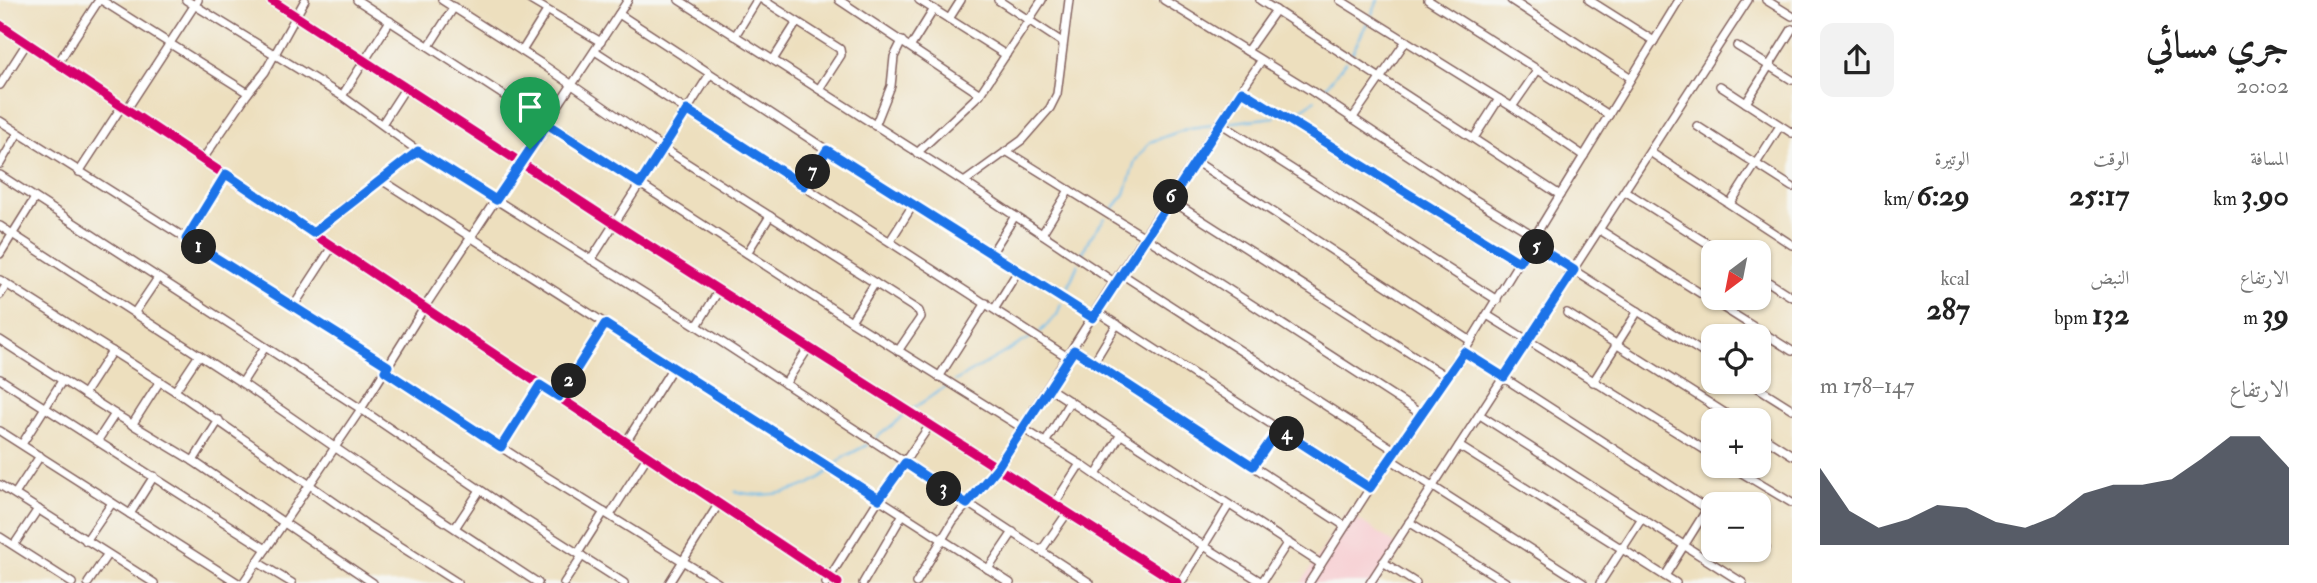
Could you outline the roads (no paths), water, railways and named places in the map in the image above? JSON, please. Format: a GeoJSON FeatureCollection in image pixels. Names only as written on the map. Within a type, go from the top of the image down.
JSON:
{"type":"FeatureCollection","features":[{"type":"Feature","properties":{"kind":"street"},"geometry":{"type":"LineString","coordinates":[[58,63],[100,0],[248,93]]}},
{"type":"Feature","properties":{"kind":"street"},"geometry":{"type":"LineString","coordinates":[[186,0],[196,3],[342,96],[418,151],[698,326],[1090,583]]}},
{"type":"Feature","properties":{"kind":"street"},"geometry":{"type":"LineString","coordinates":[[271,0],[719,290],[1180,583],[1229,505]]}},
{"type":"Feature","properties":{"kind":"street"},"geometry":{"type":"LineString","coordinates":[[203,159],[265,72],[305,0]]}},
{"type":"Feature","properties":{"kind":"street"},"geometry":{"type":"LineString","coordinates":[[357,0],[851,321],[1080,464],[1263,583],[1288,542]]}},
{"type":"Feature","properties":{"kind":"street"},"geometry":{"type":"LineString","coordinates":[[442,0],[522,51],[663,148],[921,314],[898,351]]}},
{"type":"Feature","properties":{"kind":"street"},"geometry":{"type":"LineString","coordinates":[[530,0],[601,42]]}},
{"type":"Feature","properties":{"kind":"street"},"geometry":{"type":"LineString","coordinates":[[679,0],[964,182],[1114,282]]}},
{"type":"Feature","properties":{"kind":"street"},"geometry":{"type":"LineString","coordinates":[[736,36],[757,0]]}},
{"type":"Feature","properties":{"kind":"street"},"geometry":{"type":"LineString","coordinates":[[763,0],[840,49],[841,52],[819,89]]}},
{"type":"Feature","properties":{"kind":"street"},"geometry":{"type":"LineString","coordinates":[[839,0],[980,94]]}},
{"type":"Feature","properties":{"kind":"street"},"geometry":{"type":"LineString","coordinates":[[919,0],[1006,55]]}},
{"type":"Feature","properties":{"kind":"street"},"geometry":{"type":"LineString","coordinates":[[949,19],[961,0]]}},
{"type":"Feature","properties":{"kind":"street"},"geometry":{"type":"LineString","coordinates":[[998,0],[1062,42]]}},
{"type":"Feature","properties":{"kind":"street"},"geometry":{"type":"LineString","coordinates":[[917,153],[980,94],[1042,0]]}},
{"type":"Feature","properties":{"kind":"street"},"geometry":{"type":"LineString","coordinates":[[964,182],[1034,128],[1050,108],[1057,94],[1069,0]]}},
{"type":"Feature","properties":{"kind":"street"},"geometry":{"type":"LineString","coordinates":[[1164,0],[1352,119],[1574,270],[1701,351]]}},
{"type":"Feature","properties":{"kind":"street"},"geometry":{"type":"LineString","coordinates":[[1260,0],[1560,195]]}},
{"type":"Feature","properties":{"kind":"street"},"geometry":{"type":"LineString","coordinates":[[1340,0],[1513,107],[1584,156]]}},
{"type":"Feature","properties":{"kind":"street"},"geometry":{"type":"LineString","coordinates":[[1428,0],[1609,115]]}},
{"type":"Feature","properties":{"kind":"street"},"geometry":{"type":"LineString","coordinates":[[1511,0],[1631,78]]}},
{"type":"Feature","properties":{"kind":"street"},"geometry":{"type":"LineString","coordinates":[[1589,0],[1654,41]]}},
{"type":"Feature","properties":{"kind":"street"},"geometry":{"type":"LineString","coordinates":[[1370,583],[1748,0]]}},
{"type":"Feature","properties":{"kind":"street"},"geometry":{"type":"LineString","coordinates":[[1766,0],[1792,16]]}},
{"type":"Feature","properties":{"kind":"street"},"geometry":{"type":"LineString","coordinates":[[243,583],[361,409],[424,308],[626,1]]}},
{"type":"Feature","properties":{"kind":"street"},"geometry":{"type":"LineString","coordinates":[[1309,583],[1497,300],[1654,41],[1675,1]]}},
{"type":"Feature","properties":{"kind":"street"},"geometry":{"type":"LineString","coordinates":[[79,172],[196,3]]}},
{"type":"Feature","properties":{"kind":"street"},"geometry":{"type":"LineString","coordinates":[[522,51],[544,6]]}},
{"type":"Feature","properties":{"kind":"street"},"geometry":{"type":"LineString","coordinates":[[429,46],[454,7]]}},
{"type":"Feature","properties":{"kind":"street"},"geometry":{"type":"LineString","coordinates":[[911,46],[934,9]]}},
{"type":"Feature","properties":{"kind":"street"},"geometry":{"type":"LineString","coordinates":[[1247,51],[1276,10]]}},
{"type":"Feature","properties":{"kind":"street"},"geometry":{"type":"LineString","coordinates":[[619,14],[913,205],[1018,271],[1117,324],[1370,488]]}},
{"type":"Feature","properties":{"kind":"street"},"geometry":{"type":"LineString","coordinates":[[342,96],[390,21]]}},
{"type":"Feature","properties":{"kind":"street"},"geometry":{"type":"LineString","coordinates":[[773,60],[797,22]]}},
{"type":"Feature","properties":{"kind":"street"},"geometry":{"type":"LineString","coordinates":[[0,25],[559,397],[828,580],[838,583]]}},
{"type":"Feature","properties":{"kind":"street"},"geometry":{"type":"LineString","coordinates":[[1746,103],[1792,29]]}},
{"type":"Feature","properties":{"kind":"street"},"geometry":{"type":"LineString","coordinates":[[876,126],[891,86],[894,57],[902,41]]}},
{"type":"Feature","properties":{"kind":"street"},"geometry":{"type":"LineString","coordinates":[[1352,119],[1406,41]]}},
{"type":"Feature","properties":{"kind":"street"},"geometry":{"type":"LineString","coordinates":[[0,85],[27,43]]}},
{"type":"Feature","properties":{"kind":"street"},"geometry":{"type":"LineString","coordinates":[[1738,46],[1792,80]]}},
{"type":"Feature","properties":{"kind":"street"},"geometry":{"type":"LineString","coordinates":[[595,51],[1069,358]]}},
{"type":"Feature","properties":{"kind":"street"},"geometry":{"type":"LineString","coordinates":[[916,583],[940,540],[997,468],[1069,358],[1114,282],[1261,61]]}},
{"type":"Feature","properties":{"kind":"street"},"geometry":{"type":"LineString","coordinates":[[1513,107],[1537,71]]}},
{"type":"Feature","properties":{"kind":"street"},"geometry":{"type":"LineString","coordinates":[[591,260],[710,74]]}},
{"type":"Feature","properties":{"kind":"street"},"geometry":{"type":"LineString","coordinates":[[1720,86],[1792,133]]}},
{"type":"Feature","properties":{"kind":"street"},"geometry":{"type":"LineString","coordinates":[[382,124],[406,87]]}},
{"type":"Feature","properties":{"kind":"street"},"geometry":{"type":"LineString","coordinates":[[1242,91],[1519,262]]}},
{"type":"Feature","properties":{"kind":"street"},"geometry":{"type":"LineString","coordinates":[[1474,138],[1499,99]]}},
{"type":"Feature","properties":{"kind":"street"},"geometry":{"type":"LineString","coordinates":[[0,121],[293,307],[501,447],[718,583]]}},
{"type":"Feature","properties":{"kind":"street"},"geometry":{"type":"LineString","coordinates":[[1220,123],[1497,300]]}},
{"type":"Feature","properties":{"kind":"street"},"geometry":{"type":"LineString","coordinates":[[1697,126],[1792,187]]}},
{"type":"Feature","properties":{"kind":"street"},"geometry":{"type":"LineString","coordinates":[[1730,204],[1780,126]]}},
{"type":"Feature","properties":{"kind":"street"},"geometry":{"type":"LineString","coordinates":[[0,164],[18,133]]}},
{"type":"Feature","properties":{"kind":"street"},"geometry":{"type":"LineString","coordinates":[[804,186],[827,150]]}},
{"type":"Feature","properties":{"kind":"street"},"geometry":{"type":"LineString","coordinates":[[313,233],[418,151]]}},
{"type":"Feature","properties":{"kind":"street"},"geometry":{"type":"LineString","coordinates":[[1006,151],[1145,236],[1421,414]]}},
{"type":"Feature","properties":{"kind":"street"},"geometry":{"type":"LineString","coordinates":[[1650,152],[1792,244]]}},
{"type":"Feature","properties":{"kind":"street"},"geometry":{"type":"LineString","coordinates":[[1195,161],[1471,341]]}},
{"type":"Feature","properties":{"kind":"street"},"geometry":{"type":"LineString","coordinates":[[186,239],[226,174]]}},
{"type":"Feature","properties":{"kind":"street"},"geometry":{"type":"LineString","coordinates":[[0,175],[624,583]]}},
{"type":"Feature","properties":{"kind":"street"},"geometry":{"type":"LineString","coordinates":[[380,179],[1010,583]]}},
{"type":"Feature","properties":{"kind":"street"},"geometry":{"type":"LineString","coordinates":[[1042,234],[1069,190]]}},
{"type":"Feature","properties":{"kind":"street"},"geometry":{"type":"LineString","coordinates":[[1625,191],[1702,240]]}},
{"type":"Feature","properties":{"kind":"street"},"geometry":{"type":"LineString","coordinates":[[0,254],[35,198]]}},
{"type":"Feature","properties":{"kind":"street"},"geometry":{"type":"LineString","coordinates":[[1169,199],[1447,377]]}},
{"type":"Feature","properties":{"kind":"street"},"geometry":{"type":"LineString","coordinates":[[890,241],[913,205]]}},
{"type":"Feature","properties":{"kind":"street"},"geometry":{"type":"LineString","coordinates":[[747,253],[770,216]]}},
{"type":"Feature","properties":{"kind":"street"},"geometry":{"type":"LineString","coordinates":[[991,254],[1015,216]]}},
{"type":"Feature","properties":{"kind":"street"},"geometry":{"type":"LineString","coordinates":[[0,226],[243,383],[538,583]]}},
{"type":"Feature","properties":{"kind":"street"},"geometry":{"type":"LineString","coordinates":[[1600,230],[1792,351]]}},
{"type":"Feature","properties":{"kind":"street"},"geometry":{"type":"LineString","coordinates":[[293,307],[332,247]]}},
{"type":"Feature","properties":{"kind":"street"},"geometry":{"type":"LineString","coordinates":[[995,308],[1018,271]]}},
{"type":"Feature","properties":{"kind":"street"},"geometry":{"type":"LineString","coordinates":[[1120,273],[1396,451]]}},
{"type":"Feature","properties":{"kind":"street"},"geometry":{"type":"LineString","coordinates":[[135,312],[158,278]]}},
{"type":"Feature","properties":{"kind":"street"},"geometry":{"type":"LineString","coordinates":[[0,296],[4,282],[176,391],[370,527],[458,583]]}},
{"type":"Feature","properties":{"kind":"street"},"geometry":{"type":"LineString","coordinates":[[851,321],[875,284]]}},
{"type":"Feature","properties":{"kind":"street"},"geometry":{"type":"LineString","coordinates":[[1771,284],[1792,297]]}},
{"type":"Feature","properties":{"kind":"street"},"geometry":{"type":"LineString","coordinates":[[698,326],[719,290]]}},
{"type":"Feature","properties":{"kind":"street"},"geometry":{"type":"LineString","coordinates":[[939,377],[986,303]]}},
{"type":"Feature","properties":{"kind":"street"},"geometry":{"type":"LineString","coordinates":[[1593,382],[1638,311]]}},
{"type":"Feature","properties":{"kind":"street"},"geometry":{"type":"LineString","coordinates":[[1567,313],[1717,408]]}},
{"type":"Feature","properties":{"kind":"street"},"geometry":{"type":"LineString","coordinates":[[1487,315],[1701,448]]}},
{"type":"Feature","properties":{"kind":"street"},"geometry":{"type":"LineString","coordinates":[[559,397],[605,324]]}},
{"type":"Feature","properties":{"kind":"street"},"geometry":{"type":"LineString","coordinates":[[1094,362],[1117,324]]}},
{"type":"Feature","properties":{"kind":"street"},"geometry":{"type":"LineString","coordinates":[[0,340],[193,461],[373,583]]}},
{"type":"Feature","properties":{"kind":"street"},"geometry":{"type":"LineString","coordinates":[[243,383],[265,347]]}},
{"type":"Feature","properties":{"kind":"street"},"geometry":{"type":"LineString","coordinates":[[785,384],[809,347]]}},
{"type":"Feature","properties":{"kind":"street"},"geometry":{"type":"LineString","coordinates":[[1074,350],[1345,526]]}},
{"type":"Feature","properties":{"kind":"street"},"geometry":{"type":"LineString","coordinates":[[85,394],[112,351]]}},
{"type":"Feature","properties":{"kind":"street"},"geometry":{"type":"LineString","coordinates":[[1464,352],[1701,505]]}},
{"type":"Feature","properties":{"kind":"street"},"geometry":{"type":"LineString","coordinates":[[176,391],[199,355]]}},
{"type":"Feature","properties":{"kind":"street"},"geometry":{"type":"LineString","coordinates":[[626,442],[673,367]]}},
{"type":"Feature","properties":{"kind":"street"},"geometry":{"type":"LineString","coordinates":[[0,379],[266,549]]}},
{"type":"Feature","properties":{"kind":"street"},"geometry":{"type":"LineString","coordinates":[[22,444],[62,380]]}},
{"type":"Feature","properties":{"kind":"street"},"geometry":{"type":"LineString","coordinates":[[132,425],[160,382]]}},
{"type":"Feature","properties":{"kind":"street"},"geometry":{"type":"LineString","coordinates":[[501,447],[540,385]]}},
{"type":"Feature","properties":{"kind":"street"},"geometry":{"type":"LineString","coordinates":[[1049,388],[1321,564]]}},
{"type":"Feature","properties":{"kind":"street"},"geometry":{"type":"LineString","coordinates":[[1768,394],[1792,409]]}},
{"type":"Feature","properties":{"kind":"street"},"geometry":{"type":"LineString","coordinates":[[1045,443],[1070,401]]}},
{"type":"Feature","properties":{"kind":"street"},"geometry":{"type":"LineString","coordinates":[[98,440],[115,414]]}},
{"type":"Feature","properties":{"kind":"street"},"geometry":{"type":"LineString","coordinates":[[1480,415],[1743,583]]}},
{"type":"Feature","properties":{"kind":"street"},"geometry":{"type":"LineString","coordinates":[[193,461],[219,420]]}},
{"type":"Feature","properties":{"kind":"street"},"geometry":{"type":"LineString","coordinates":[[828,580],[930,425]]}},
{"type":"Feature","properties":{"kind":"street"},"geometry":{"type":"LineString","coordinates":[[1253,466],[1279,429]]}},
{"type":"Feature","properties":{"kind":"street"},"geometry":{"type":"LineString","coordinates":[[0,431],[238,583]]}},
{"type":"Feature","properties":{"kind":"street"},"geometry":{"type":"LineString","coordinates":[[1096,475],[1121,435]]}},
{"type":"Feature","properties":{"kind":"street"},"geometry":{"type":"LineString","coordinates":[[1771,442],[1792,455]]}},
{"type":"Feature","properties":{"kind":"street"},"geometry":{"type":"LineString","coordinates":[[1459,446],[1676,583]]}},
{"type":"Feature","properties":{"kind":"street"},"geometry":{"type":"LineString","coordinates":[[15,494],[40,456]]}},
{"type":"Feature","properties":{"kind":"street"},"geometry":{"type":"LineString","coordinates":[[564,583],[647,457]]}},
{"type":"Feature","properties":{"kind":"street"},"geometry":{"type":"LineString","coordinates":[[1390,459],[1583,583]]}},
{"type":"Feature","properties":{"kind":"street"},"geometry":{"type":"LineString","coordinates":[[1055,503],[1080,464]]}},
{"type":"Feature","properties":{"kind":"street"},"geometry":{"type":"LineString","coordinates":[[130,514],[154,476]]}},
{"type":"Feature","properties":{"kind":"street"},"geometry":{"type":"LineString","coordinates":[[1750,478],[1792,503]]}},
{"type":"Feature","properties":{"kind":"street"},"geometry":{"type":"LineString","coordinates":[[0,485],[154,583]]}},
{"type":"Feature","properties":{"kind":"street"},"geometry":{"type":"LineString","coordinates":[[454,528],[480,490]]}},
{"type":"Feature","properties":{"kind":"street"},"geometry":{"type":"LineString","coordinates":[[86,541],[112,503]]}},
{"type":"Feature","properties":{"kind":"street"},"geometry":{"type":"LineString","coordinates":[[669,583],[718,505]]}},
{"type":"Feature","properties":{"kind":"street"},"geometry":{"type":"LineString","coordinates":[[0,551],[38,509]]}},
{"type":"Feature","properties":{"kind":"street"},"geometry":{"type":"LineString","coordinates":[[1041,551],[1068,512]]}},
{"type":"Feature","properties":{"kind":"street"},"geometry":{"type":"LineString","coordinates":[[863,583],[903,514]]}},
{"type":"Feature","properties":{"kind":"street"},"geometry":{"type":"LineString","coordinates":[[1600,583],[1642,518]]}},
{"type":"Feature","properties":{"kind":"street"},"geometry":{"type":"LineString","coordinates":[[1409,522],[1507,583]]}},
{"type":"Feature","properties":{"kind":"street"},"geometry":{"type":"LineString","coordinates":[[1665,576],[1701,523]]}},
{"type":"Feature","properties":{"kind":"street"},"geometry":{"type":"LineString","coordinates":[[988,569],[1013,532]]}},
{"type":"Feature","properties":{"kind":"street"},"geometry":{"type":"LineString","coordinates":[[7,541],[66,581]]}},
{"type":"Feature","properties":{"kind":"street"},"geometry":{"type":"LineString","coordinates":[[88,583],[107,555]]}},
{"type":"Feature","properties":{"kind":"street"},"geometry":{"type":"LineString","coordinates":[[257,562],[292,583]]}},
{"type":"Feature","properties":{"kind":"street"},"geometry":{"type":"LineString","coordinates":[[1383,562],[1416,583]]}},
{"type":"Feature","properties":{"kind":"waterway"},"geometry":{"type":"LineString","coordinates":[[1372,14],[1378,0]]}},
{"type":"Feature","properties":{"kind":"waterway"},"geometry":{"type":"LineString","coordinates":[[1352,53],[1367,23]]}},
{"type":"Feature","properties":{"kind":"waterway"},"geometry":{"type":"LineString","coordinates":[[1322,92],[1346,61]]}},
{"type":"Feature","properties":{"kind":"waterway"},"geometry":{"type":"LineString","coordinates":[[1290,115],[1315,100]]}},
{"type":"Feature","properties":{"kind":"waterway"},"geometry":{"type":"LineString","coordinates":[[1226,123],[1275,117]]}},
{"type":"Feature","properties":{"kind":"waterway"},"geometry":{"type":"LineString","coordinates":[[1112,210],[1125,194],[1135,161],[1150,142],[1189,128],[1213,125]]}},
{"type":"Feature","properties":{"kind":"waterway"},"geometry":{"type":"LineString","coordinates":[[1082,254],[1089,239],[1105,218]]}},
{"type":"Feature","properties":{"kind":"waterway"},"geometry":{"type":"LineString","coordinates":[[1065,294],[1078,264]]}},
{"type":"Feature","properties":{"kind":"waterway"},"geometry":{"type":"LineString","coordinates":[[1040,332],[1057,315],[1061,304]]}},
{"type":"Feature","properties":{"kind":"waterway"},"geometry":{"type":"LineString","coordinates":[[955,381],[1030,338]]}},
{"type":"Feature","properties":{"kind":"waterway"},"geometry":{"type":"LineString","coordinates":[[914,408],[945,387]]}},
{"type":"Feature","properties":{"kind":"waterway"},"geometry":{"type":"LineString","coordinates":[[876,438],[905,415]]}},
{"type":"Feature","properties":{"kind":"waterway"},"geometry":{"type":"LineString","coordinates":[[836,465],[844,457],[867,445]]}},
{"type":"Feature","properties":{"kind":"waterway"},"geometry":{"type":"LineString","coordinates":[[735,491],[759,495],[784,492],[808,485],[828,472]]}}]}
